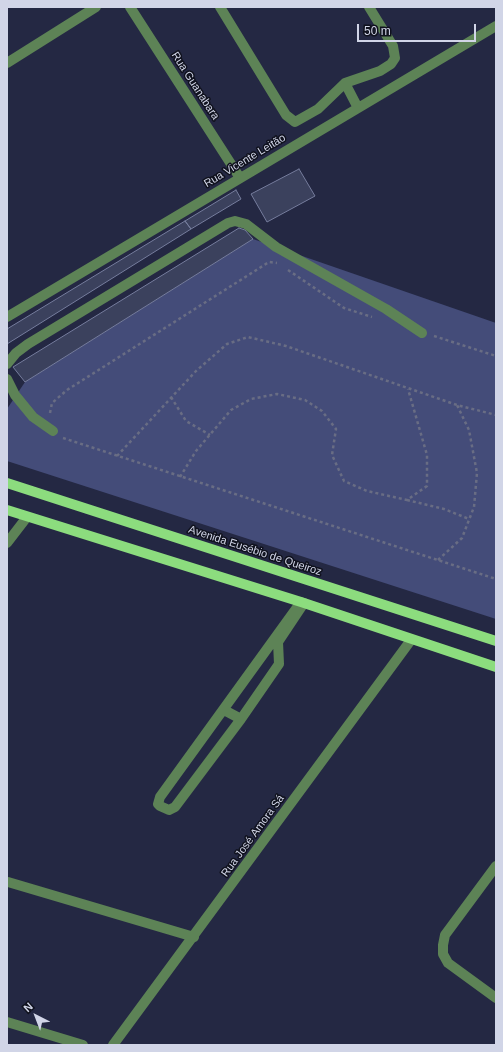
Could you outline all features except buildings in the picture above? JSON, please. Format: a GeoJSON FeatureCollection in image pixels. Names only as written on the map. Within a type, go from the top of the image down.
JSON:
{"type":"FeatureCollection","features":[{"type":"Feature","properties":{"kind":"main road","name":"Avenida Eusébio de Queiroz"},"geometry":{"type":"LineString","coordinates":[[7,483],[496,641]]}},
{"type":"Feature","properties":{"kind":"main road"},"geometry":{"type":"LineString","coordinates":[[7,510],[303,602],[411,640],[496,667]]}},
{"type":"Feature","properties":{"kind":"street"},"geometry":{"type":"LineString","coordinates":[[7,63],[96,7]]}},
{"type":"Feature","properties":{"kind":"street","name":"Rua Guanabara"},"geometry":{"type":"LineString","coordinates":[[130,7],[240,178]]}},
{"type":"Feature","properties":{"kind":"street"},"geometry":{"type":"LineString","coordinates":[[220,7],[290,120],[298,122],[318,109],[345,83],[380,71],[391,64],[395,58],[393,46],[369,7]]}},
{"type":"Feature","properties":{"kind":"street","name":"Rua Vicente Leitão"},"geometry":{"type":"LineString","coordinates":[[7,317],[496,26]]}},
{"type":"Feature","properties":{"kind":"street"},"geometry":{"type":"LineString","coordinates":[[345,83],[358,108]]}},
{"type":"Feature","properties":{"kind":"street"},"geometry":{"type":"LineString","coordinates":[[7,364],[16,353],[28,344],[228,223],[235,221],[246,224],[276,247],[386,309],[422,333]]}},
{"type":"Feature","properties":{"kind":"street"},"geometry":{"type":"LineString","coordinates":[[7,380],[15,395],[33,417],[53,431]]}},
{"type":"Feature","properties":{"kind":"street"},"geometry":{"type":"LineString","coordinates":[[7,543],[27,516]]}},
{"type":"Feature","properties":{"kind":"street"},"geometry":{"type":"LineString","coordinates":[[303,602],[278,642],[279,664],[241,719],[175,807],[169,810],[160,806],[158,804],[160,797],[303,602]]}},
{"type":"Feature","properties":{"kind":"street","name":"Rua José Amora Sá"},"geometry":{"type":"LineString","coordinates":[[113,1045],[194,937],[411,640]]}},
{"type":"Feature","properties":{"kind":"street"},"geometry":{"type":"LineString","coordinates":[[263,656],[279,664]]}},
{"type":"Feature","properties":{"kind":"street"},"geometry":{"type":"LineString","coordinates":[[224,710],[241,719]]}},
{"type":"Feature","properties":{"kind":"street"},"geometry":{"type":"LineString","coordinates":[[209,730],[226,740]]}},
{"type":"Feature","properties":{"kind":"street"},"geometry":{"type":"LineString","coordinates":[[496,866],[444,935],[442,945],[443,954],[448,963],[496,998]]}},
{"type":"Feature","properties":{"kind":"street"},"geometry":{"type":"LineString","coordinates":[[8,882],[194,937]]}},
{"type":"Feature","properties":{"kind":"street"},"geometry":{"type":"LineString","coordinates":[[7,1022],[83,1045]]}},
{"type":"Feature","properties":{"kind":"path"},"geometry":{"type":"LineString","coordinates":[[278,263],[269,262],[67,390],[52,403],[49,417],[53,431],[65,440],[496,579]]}},
{"type":"Feature","properties":{"kind":"path"},"geometry":{"type":"LineString","coordinates":[[284,267],[344,308],[380,320]]}},
{"type":"Feature","properties":{"kind":"path"},"geometry":{"type":"LineString","coordinates":[[422,333],[496,356]]}},
{"type":"Feature","properties":{"kind":"path"},"geometry":{"type":"LineString","coordinates":[[117,456],[196,371],[227,344],[248,337],[286,346],[408,389],[457,405],[496,415]]}},
{"type":"Feature","properties":{"kind":"path"},"geometry":{"type":"LineString","coordinates":[[406,500],[427,486],[427,455],[408,389]]}},
{"type":"Feature","properties":{"kind":"path"},"geometry":{"type":"LineString","coordinates":[[180,477],[196,451],[231,410],[251,399],[277,394],[305,400],[322,411],[336,429],[332,455],[344,480],[367,491],[444,509],[469,519]]}},
{"type":"Feature","properties":{"kind":"path"},"geometry":{"type":"LineString","coordinates":[[171,397],[186,421],[210,435]]}},
{"type":"Feature","properties":{"kind":"path"},"geometry":{"type":"LineString","coordinates":[[438,560],[462,538],[474,507],[477,473],[469,430],[457,405]]}},
{"type":"Feature","properties":{"kind":"shaded area"},"geometry":{"type":"Polygon","coordinates":[[[253,239],[496,323],[496,619],[7,461],[7,409],[25,382],[253,239]]]}}]}
